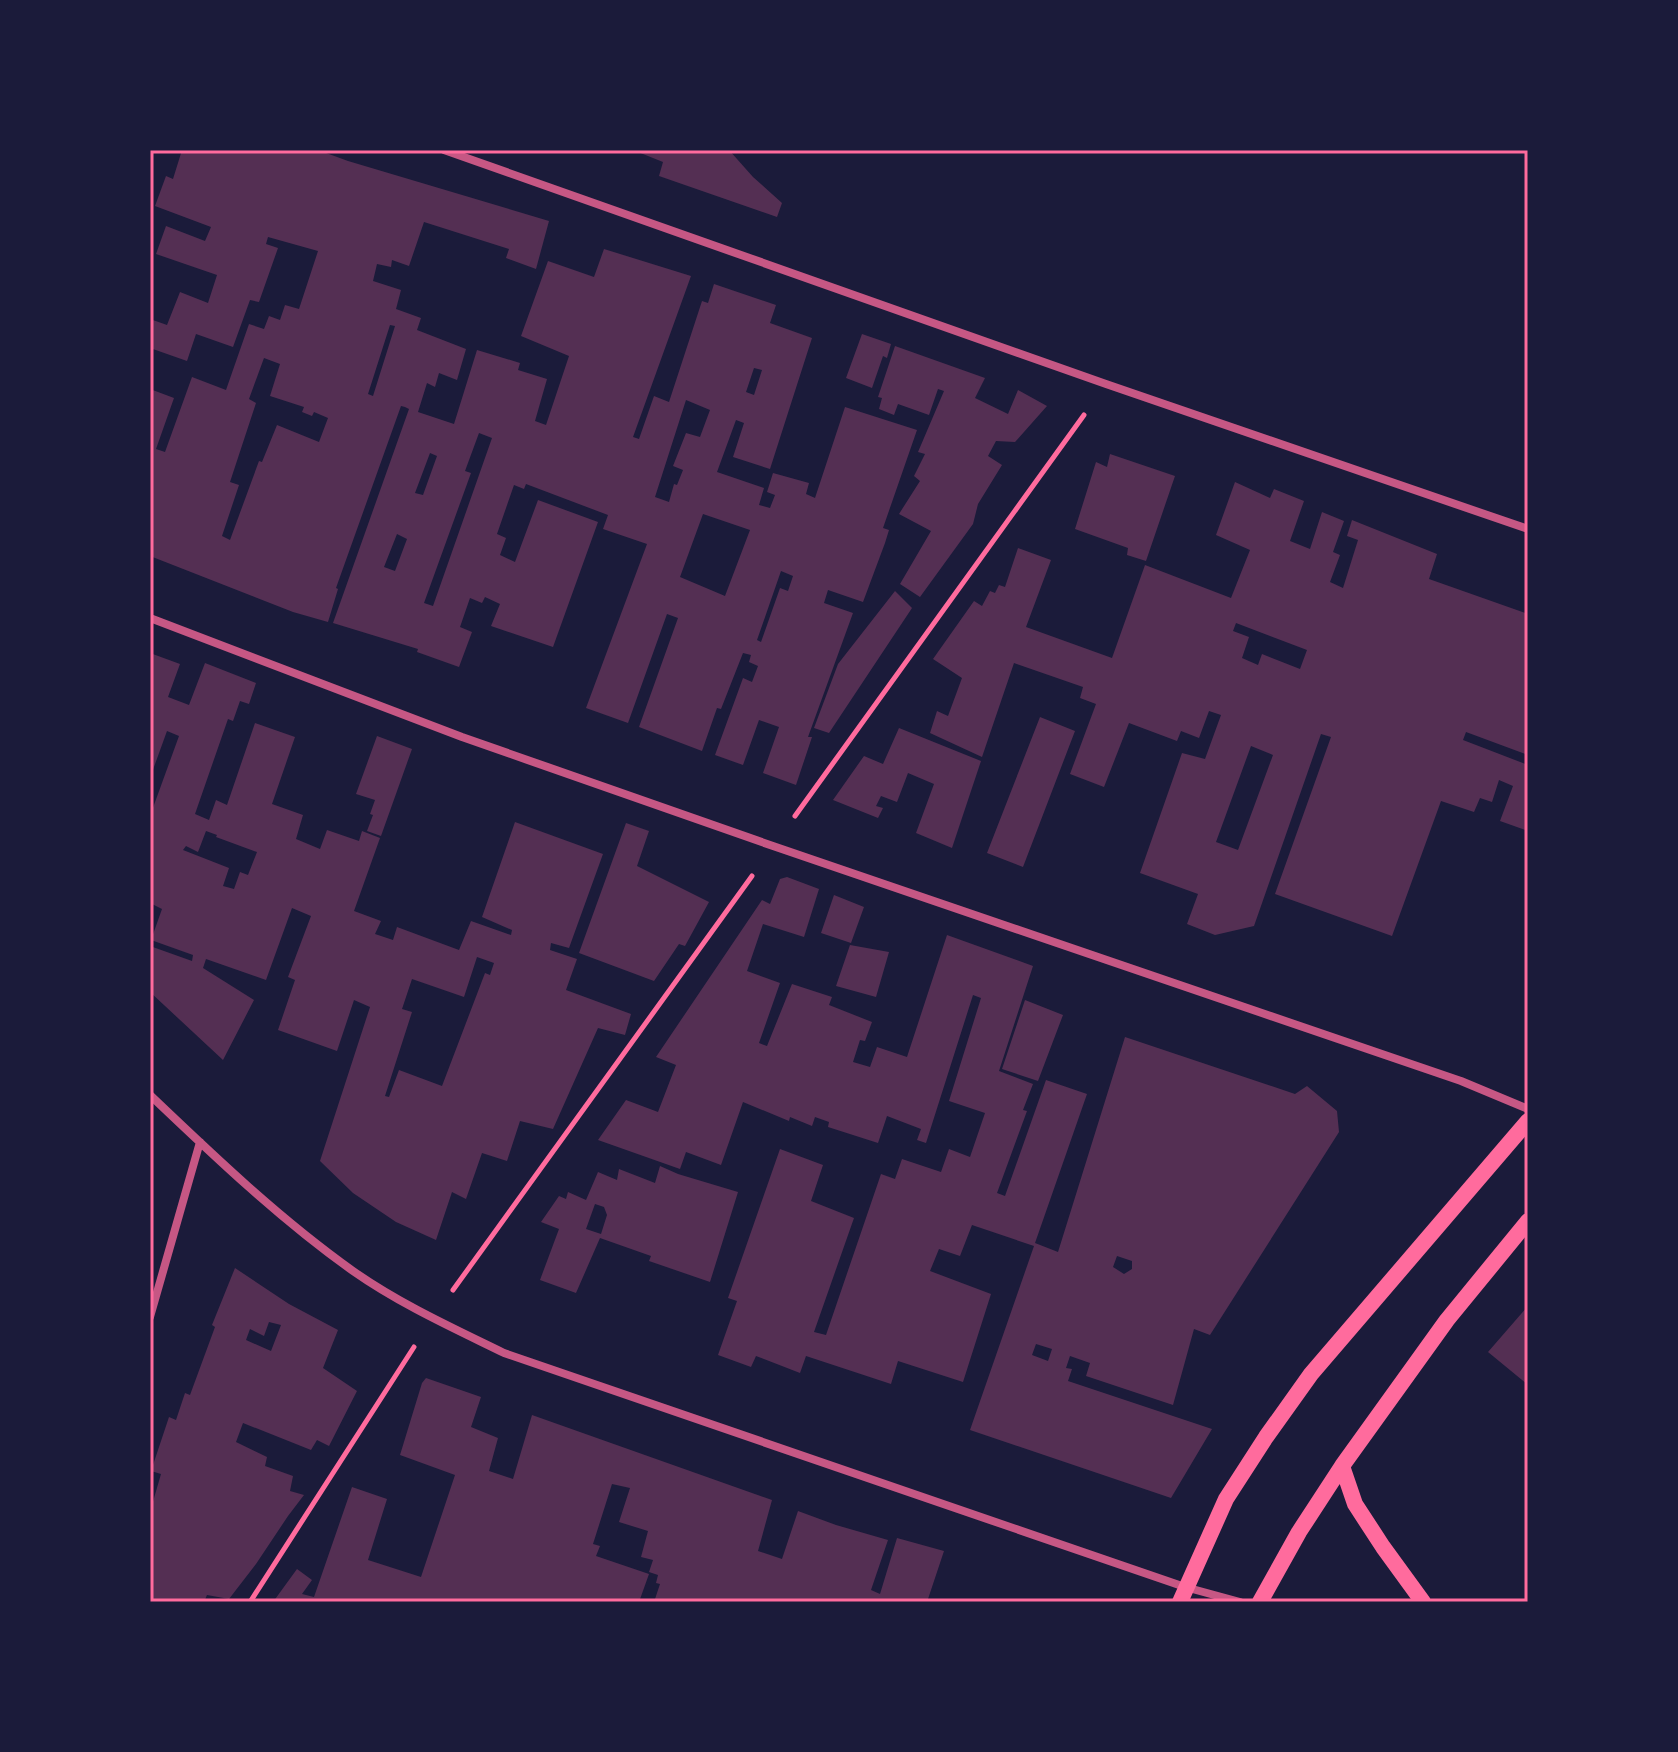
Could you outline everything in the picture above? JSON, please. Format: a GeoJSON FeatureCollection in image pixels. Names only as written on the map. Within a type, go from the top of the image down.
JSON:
{"type":"FeatureCollection","features":[{"type":"Feature","properties":{"kind":"main road"},"geometry":{"type":"LineString","coordinates":[[1182,1595],[1226,1499],[1311,1374],[1528,1121]]}},
{"type":"Feature","properties":{"kind":"main road"},"geometry":{"type":"LineString","coordinates":[[1260,1602],[1299,1532],[1342,1466],[1447,1320],[1528,1221]]}},
{"type":"Feature","properties":{"kind":"main road"},"geometry":{"type":"LineString","coordinates":[[1342,1466],[1355,1504],[1423,1602]]}},
{"type":"Feature","properties":{"kind":"street"},"geometry":{"type":"LineString","coordinates":[[444,150],[1106,384],[1528,529]]}},
{"type":"Feature","properties":{"kind":"street"},"geometry":{"type":"LineString","coordinates":[[150,618],[462,737],[1461,1081],[1528,1109]]}},
{"type":"Feature","properties":{"kind":"street"},"geometry":{"type":"LineString","coordinates":[[150,1095],[289,1221],[355,1272],[432,1319],[504,1353],[1182,1595],[1240,1602]]}},
{"type":"Feature","properties":{"kind":"street"},"geometry":{"type":"LineString","coordinates":[[150,1317],[200,1142]]}},
{"type":"Feature","properties":{"kind":"path"},"geometry":{"type":"LineString","coordinates":[[250,1602],[432,1319]]}},
{"type":"Feature","properties":{"kind":"building"},"geometry":{"type":"Polygon","coordinates":[[[182,150],[318,150],[549,221],[536,269],[506,258],[509,249],[424,222],[409,266],[392,260],[391,267],[377,264],[373,281],[401,290],[396,309],[421,318],[417,330],[466,349],[457,380],[439,373],[435,387],[427,383],[418,412],[454,424],[477,350],[520,363],[518,370],[547,379],[535,421],[546,425],[569,356],[521,336],[548,261],[594,277],[604,249],[691,276],[633,437],[639,439],[654,396],[669,402],[702,301],[708,303],[714,284],[776,305],[770,323],[812,338],[770,469],[733,457],[744,423],[736,420],[717,472],[764,488],[759,505],[770,508],[775,495],[767,492],[773,473],[809,483],[806,494],[815,498],[845,407],[917,430],[883,528],[889,530],[885,543],[863,602],[828,590],[824,603],[853,613],[808,737],[812,737],[796,785],[763,773],[779,727],[759,720],[743,765],[715,755],[743,678],[752,682],[758,666],[749,662],[751,655],[743,653],[721,709],[717,708],[702,751],[639,727],[678,618],[667,614],[628,723],[586,708],[647,544],[603,529],[608,515],[526,484],[524,489],[514,485],[497,534],[506,538],[500,555],[515,562],[538,500],[598,522],[553,647],[491,626],[500,604],[485,597],[482,603],[470,598],[460,627],[472,632],[459,667],[417,652],[418,649],[333,623],[409,409],[405,407],[401,406],[336,588],[328,622],[293,612],[150,556],[150,389],[174,398],[156,449],[165,452],[192,377],[226,390],[249,324],[264,329],[269,316],[280,320],[285,305],[299,309],[318,251],[268,237],[266,244],[278,248],[259,302],[250,300],[233,347],[196,334],[187,361],[150,348],[150,319],[167,325],[180,292],[208,303],[217,275],[156,254],[166,226],[205,241],[211,227],[155,206],[166,176],[173,179],[182,150]],[[390,325],[368,394],[373,396],[395,326],[390,325]],[[264,358],[249,399],[256,403],[230,482],[239,485],[222,536],[230,540],[259,461],[262,462],[277,425],[319,442],[328,418],[314,412],[312,416],[302,412],[304,407],[270,396],[280,364],[264,358]],[[754,368],[746,392],[754,395],[762,370],[754,368]],[[686,400],[655,497],[669,502],[674,484],[677,485],[683,470],[673,466],[686,433],[700,437],[710,410],[686,400]],[[479,433],[465,471],[471,473],[424,603],[433,606],[492,438],[479,433]],[[430,453],[415,493],[423,495],[437,456],[430,453]],[[703,514],[680,577],[725,596],[750,530],[703,514]],[[397,534],[384,567],[395,571],[407,539],[397,534]],[[781,571],[757,640],[761,642],[780,588],[788,591],[793,576],[781,571]]]}},
{"type":"Feature","properties":{"kind":"building"},"geometry":{"type":"Polygon","coordinates":[[[633,150],[729,150],[782,203],[777,217],[659,176],[663,162],[633,150]]]}},
{"type":"Feature","properties":{"kind":"building"},"geometry":{"type":"Polygon","coordinates":[[[862,334],[891,344],[887,358],[883,356],[872,388],[846,378],[862,334]]]}},
{"type":"Feature","properties":{"kind":"building"},"geometry":{"type":"Polygon","coordinates":[[[895,346],[985,378],[975,398],[1008,414],[1018,390],[1047,406],[1015,442],[996,441],[988,456],[1002,465],[978,504],[973,524],[920,597],[900,584],[931,531],[899,514],[920,481],[914,476],[925,454],[918,452],[944,391],[938,389],[929,415],[898,404],[894,415],[879,409],[882,398],[878,397],[895,346]]]}},
{"type":"Feature","properties":{"kind":"building"},"geometry":{"type":"Polygon","coordinates":[[[1110,454],[1175,476],[1146,561],[1127,555],[1128,548],[1075,529],[1096,462],[1107,467],[1110,454]]]}},
{"type":"Feature","properties":{"kind":"building"},"geometry":{"type":"Polygon","coordinates":[[[1235,482],[1270,498],[1274,489],[1304,501],[1290,541],[1310,549],[1322,512],[1344,521],[1333,552],[1340,555],[1330,582],[1343,588],[1358,540],[1347,536],[1352,520],[1437,554],[1429,579],[1528,614],[1528,755],[1466,732],[1463,740],[1528,765],[1528,831],[1500,821],[1513,786],[1499,780],[1492,802],[1480,798],[1474,812],[1441,801],[1392,936],[1275,894],[1331,737],[1321,734],[1254,926],[1215,935],[1187,924],[1198,894],[1140,873],[1182,753],[1205,759],[1221,715],[1209,711],[1199,738],[1181,731],[1177,741],[1129,723],[1104,787],[1070,774],[1096,704],[1080,698],[1083,687],[1014,663],[982,757],[930,733],[937,711],[948,716],[962,678],[933,659],[974,601],[982,606],[990,591],[995,593],[999,585],[1005,587],[1018,548],[1051,560],[1026,627],[1112,658],[1145,565],[1231,598],[1250,550],[1216,535],[1235,482]],[[1236,623],[1233,631],[1249,637],[1242,658],[1258,665],[1262,654],[1300,669],[1307,650],[1236,623]],[[1251,746],[1216,842],[1238,850],[1273,755],[1251,746]]]}},
{"type":"Feature","properties":{"kind":"building"},"geometry":{"type":"Polygon","coordinates":[[[895,591],[912,608],[829,733],[814,728],[838,664],[895,591]]]}},
{"type":"Feature","properties":{"kind":"building"},"geometry":{"type":"Polygon","coordinates":[[[150,653],[180,664],[168,697],[189,705],[205,663],[256,683],[249,704],[240,701],[233,721],[228,719],[195,814],[209,820],[216,800],[227,805],[255,723],[295,737],[272,804],[303,815],[296,839],[320,849],[327,830],[359,841],[362,831],[380,838],[354,911],[381,921],[375,934],[393,940],[397,927],[459,950],[471,921],[511,935],[512,930],[482,917],[515,822],[603,854],[569,948],[551,943],[550,950],[577,959],[566,990],[631,1014],[625,1035],[598,1028],[553,1129],[520,1121],[507,1161],[482,1153],[466,1199],[452,1192],[436,1240],[396,1222],[353,1193],[320,1161],[370,1007],[354,1000],[337,1051],[278,1030],[295,980],[288,977],[311,916],[292,908],[266,980],[206,959],[203,968],[254,1000],[223,1060],[150,992],[150,946],[192,961],[193,955],[151,940],[162,909],[150,903],[150,816],[179,736],[167,731],[150,778],[150,653]],[[206,831],[198,852],[186,846],[183,850],[229,868],[223,886],[234,889],[240,872],[248,875],[257,852],[206,831]],[[477,957],[464,997],[412,979],[402,1009],[412,1012],[385,1096],[389,1097],[399,1070],[442,1086],[485,973],[490,975],[494,963],[477,957]]]}},
{"type":"Feature","properties":{"kind":"building"},"geometry":{"type":"Polygon","coordinates":[[[1040,717],[1075,731],[1023,867],[987,853],[1040,717]]]}},
{"type":"Feature","properties":{"kind":"building"},"geometry":{"type":"Polygon","coordinates":[[[899,728],[981,761],[952,848],[916,833],[934,784],[908,773],[897,802],[881,796],[876,806],[883,808],[878,818],[833,800],[864,756],[883,764],[899,728]]]}},
{"type":"Feature","properties":{"kind":"building"},"geometry":{"type":"Polygon","coordinates":[[[377,736],[412,749],[381,836],[367,831],[375,800],[356,794],[377,736]]]}},
{"type":"Feature","properties":{"kind":"building"},"geometry":{"type":"Polygon","coordinates":[[[626,823],[649,831],[637,866],[709,902],[685,946],[679,944],[654,981],[579,953],[626,823]]]}},
{"type":"Feature","properties":{"kind":"building"},"geometry":{"type":"Polygon","coordinates":[[[787,877],[819,889],[804,937],[763,924],[747,971],[780,983],[759,1043],[767,1046],[792,984],[832,997],[829,1005],[872,1022],[865,1041],[860,1040],[853,1062],[870,1067],[877,1047],[907,1057],[947,935],[1033,966],[999,1071],[1033,1084],[1023,1110],[1027,1111],[997,1193],[1005,1196],[1046,1080],[1087,1094],[1035,1243],[1058,1252],[1125,1037],[1295,1094],[1307,1086],[1337,1111],[1339,1132],[1210,1335],[1194,1329],[1173,1405],[1086,1376],[1090,1363],[1070,1356],[1066,1368],[1072,1369],[1068,1381],[1212,1429],[1171,1498],[970,1430],[1034,1246],[972,1225],[960,1256],[939,1249],[930,1271],[991,1294],[963,1382],[898,1361],[891,1384],[806,1356],[800,1373],[756,1356],[751,1367],[718,1355],[737,1301],[728,1298],[780,1149],[823,1165],[811,1201],[854,1218],[814,1332],[826,1335],[881,1174],[895,1179],[902,1159],[941,1172],[949,1149],[970,1157],[985,1113],[949,1101],[981,998],[973,995],[926,1143],[917,1140],[921,1129],[887,1116],[878,1143],[828,1127],[829,1122],[815,1117],[812,1126],[790,1117],[789,1121],[743,1102],[721,1165],[686,1152],[680,1169],[598,1140],[626,1100],[658,1112],[676,1065],[656,1057],[762,900],[770,904],[780,879],[787,877]],[[1117,1256],[1113,1267],[1124,1274],[1132,1269],[1132,1261],[1117,1256]],[[1036,1344],[1032,1355],[1048,1361],[1052,1349],[1036,1344]]]}},
{"type":"Feature","properties":{"kind":"building"},"geometry":{"type":"Polygon","coordinates":[[[834,895],[864,907],[851,943],[821,933],[834,895]]]}},
{"type":"Feature","properties":{"kind":"building"},"geometry":{"type":"Polygon","coordinates":[[[850,945],[889,952],[876,997],[836,986],[850,945]]]}},
{"type":"Feature","properties":{"kind":"building"},"geometry":{"type":"Polygon","coordinates":[[[1025,1000],[1063,1015],[1038,1081],[1002,1069],[1025,1000]]]}},
{"type":"Feature","properties":{"kind":"building"},"geometry":{"type":"Polygon","coordinates":[[[660,1166],[738,1192],[710,1282],[649,1261],[651,1256],[600,1238],[576,1293],[540,1280],[559,1229],[541,1222],[559,1196],[566,1199],[568,1192],[586,1200],[598,1172],[617,1180],[619,1169],[655,1183],[660,1166]],[[595,1204],[586,1229],[601,1234],[607,1215],[604,1207],[595,1204]]]}},
{"type":"Feature","properties":{"kind":"building"},"geometry":{"type":"Polygon","coordinates":[[[235,1268],[289,1304],[338,1330],[323,1368],[357,1391],[329,1446],[317,1440],[311,1450],[243,1423],[236,1442],[267,1457],[265,1466],[293,1476],[290,1491],[304,1495],[229,1599],[207,1595],[204,1602],[150,1602],[150,1512],[161,1474],[151,1471],[169,1417],[176,1420],[185,1393],[190,1395],[215,1327],[212,1325],[235,1268]],[[269,1322],[264,1336],[250,1329],[246,1340],[271,1351],[281,1325],[269,1322]]]}},
{"type":"Feature","properties":{"kind":"building"},"geometry":{"type":"Polygon","coordinates":[[[1528,1306],[1528,1385],[1488,1352],[1528,1306]]]}},
{"type":"Feature","properties":{"kind":"building"},"geometry":{"type":"Polygon","coordinates":[[[426,1378],[481,1397],[471,1427],[498,1438],[489,1471],[513,1479],[532,1415],[772,1500],[758,1551],[782,1559],[798,1511],[888,1540],[871,1590],[880,1594],[897,1538],[944,1551],[927,1602],[654,1602],[660,1584],[656,1583],[658,1575],[649,1572],[653,1560],[641,1557],[648,1531],[619,1522],[630,1488],[612,1484],[593,1544],[600,1546],[596,1556],[649,1574],[639,1602],[273,1602],[297,1569],[312,1580],[302,1594],[314,1597],[352,1487],[387,1499],[368,1560],[421,1577],[455,1475],[400,1455],[426,1378]]]}}]}
